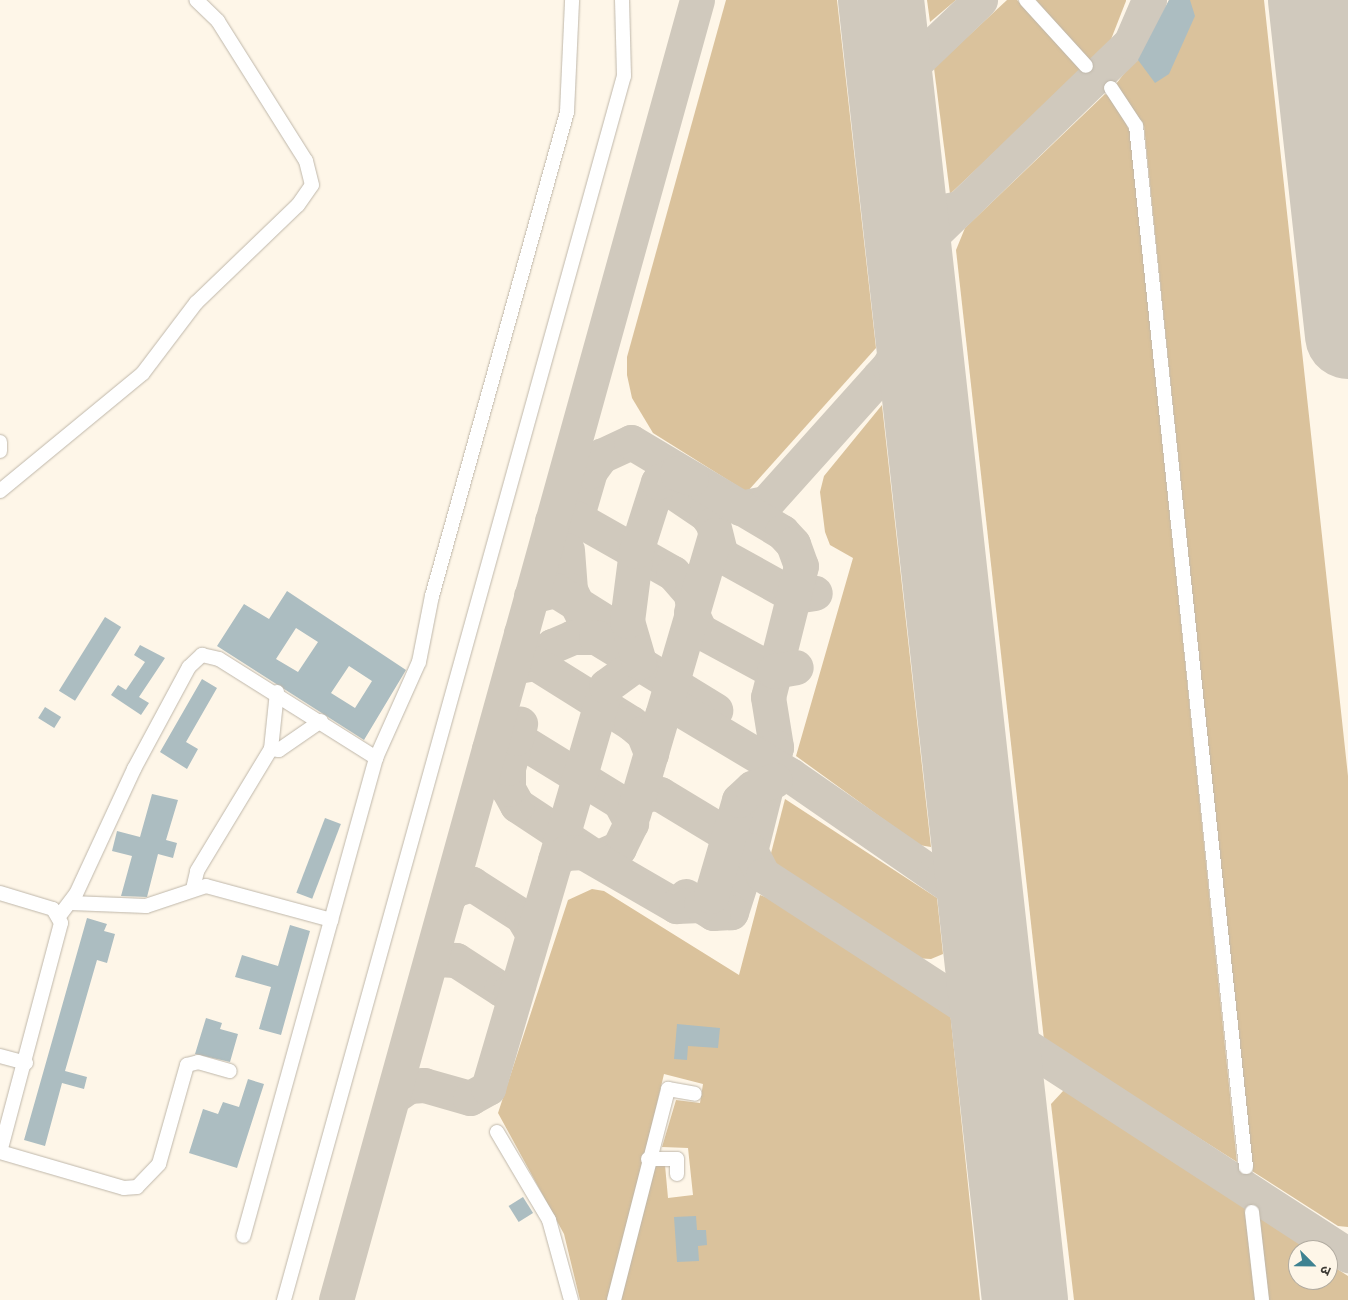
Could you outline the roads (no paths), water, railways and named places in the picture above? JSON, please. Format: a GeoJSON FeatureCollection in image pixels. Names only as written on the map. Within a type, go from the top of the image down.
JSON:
{"type":"FeatureCollection","features":[{"type":"Feature","properties":{"kind":"lane"},"geometry":{"type":"LineString","coordinates":[[0,491],[143,373],[196,303],[298,205],[312,185],[306,160],[218,21],[196,0]]}},
{"type":"Feature","properties":{"kind":"lane"},"geometry":{"type":"LineString","coordinates":[[244,1236],[376,758],[420,662],[432,596],[566,112],[572,0]]}},
{"type":"Feature","properties":{"kind":"lane"},"geometry":{"type":"LineString","coordinates":[[284,1300],[624,76],[622,0]]}},
{"type":"Feature","properties":{"kind":"lane"},"geometry":{"type":"LineString","coordinates":[[1026,0],[1086,66]]}},
{"type":"Feature","properties":{"kind":"lane"},"geometry":{"type":"LineString","coordinates":[[1111,88],[1136,126],[1246,1167]]}},
{"type":"Feature","properties":{"kind":"lane"},"geometry":{"type":"LineString","coordinates":[[0,442],[0,451]]}},
{"type":"Feature","properties":{"kind":"lane"},"geometry":{"type":"LineString","coordinates":[[230,1071],[198,1062],[187,1066],[158,1164],[137,1187],[124,1188],[0,1152],[60,939],[60,915],[71,904],[134,768],[195,659],[209,655],[220,658],[276,692],[376,758]]}},
{"type":"Feature","properties":{"kind":"lane"},"geometry":{"type":"LineString","coordinates":[[193,890],[197,871],[271,749],[276,692]]}},
{"type":"Feature","properties":{"kind":"lane"},"geometry":{"type":"LineString","coordinates":[[271,749],[279,750],[321,721]]}},
{"type":"Feature","properties":{"kind":"lane"},"geometry":{"type":"LineString","coordinates":[[71,904],[146,906],[193,890],[214,887],[331,920]]}},
{"type":"Feature","properties":{"kind":"lane"},"geometry":{"type":"LineString","coordinates":[[0,893],[60,915]]}},
{"type":"Feature","properties":{"kind":"lane"},"geometry":{"type":"LineString","coordinates":[[0,1056],[26,1063]]}},
{"type":"Feature","properties":{"kind":"lane"},"geometry":{"type":"LineString","coordinates":[[614,1300],[648,1159],[668,1088],[694,1094]]}},
{"type":"Feature","properties":{"kind":"lane"},"geometry":{"type":"LineString","coordinates":[[497,1132],[549,1220],[571,1300]]}},
{"type":"Feature","properties":{"kind":"lane"},"geometry":{"type":"LineString","coordinates":[[648,1159],[677,1158],[678,1174]]}},
{"type":"Feature","properties":{"kind":"lane"},"geometry":{"type":"LineString","coordinates":[[1252,1212],[1262,1300]]}}]}
